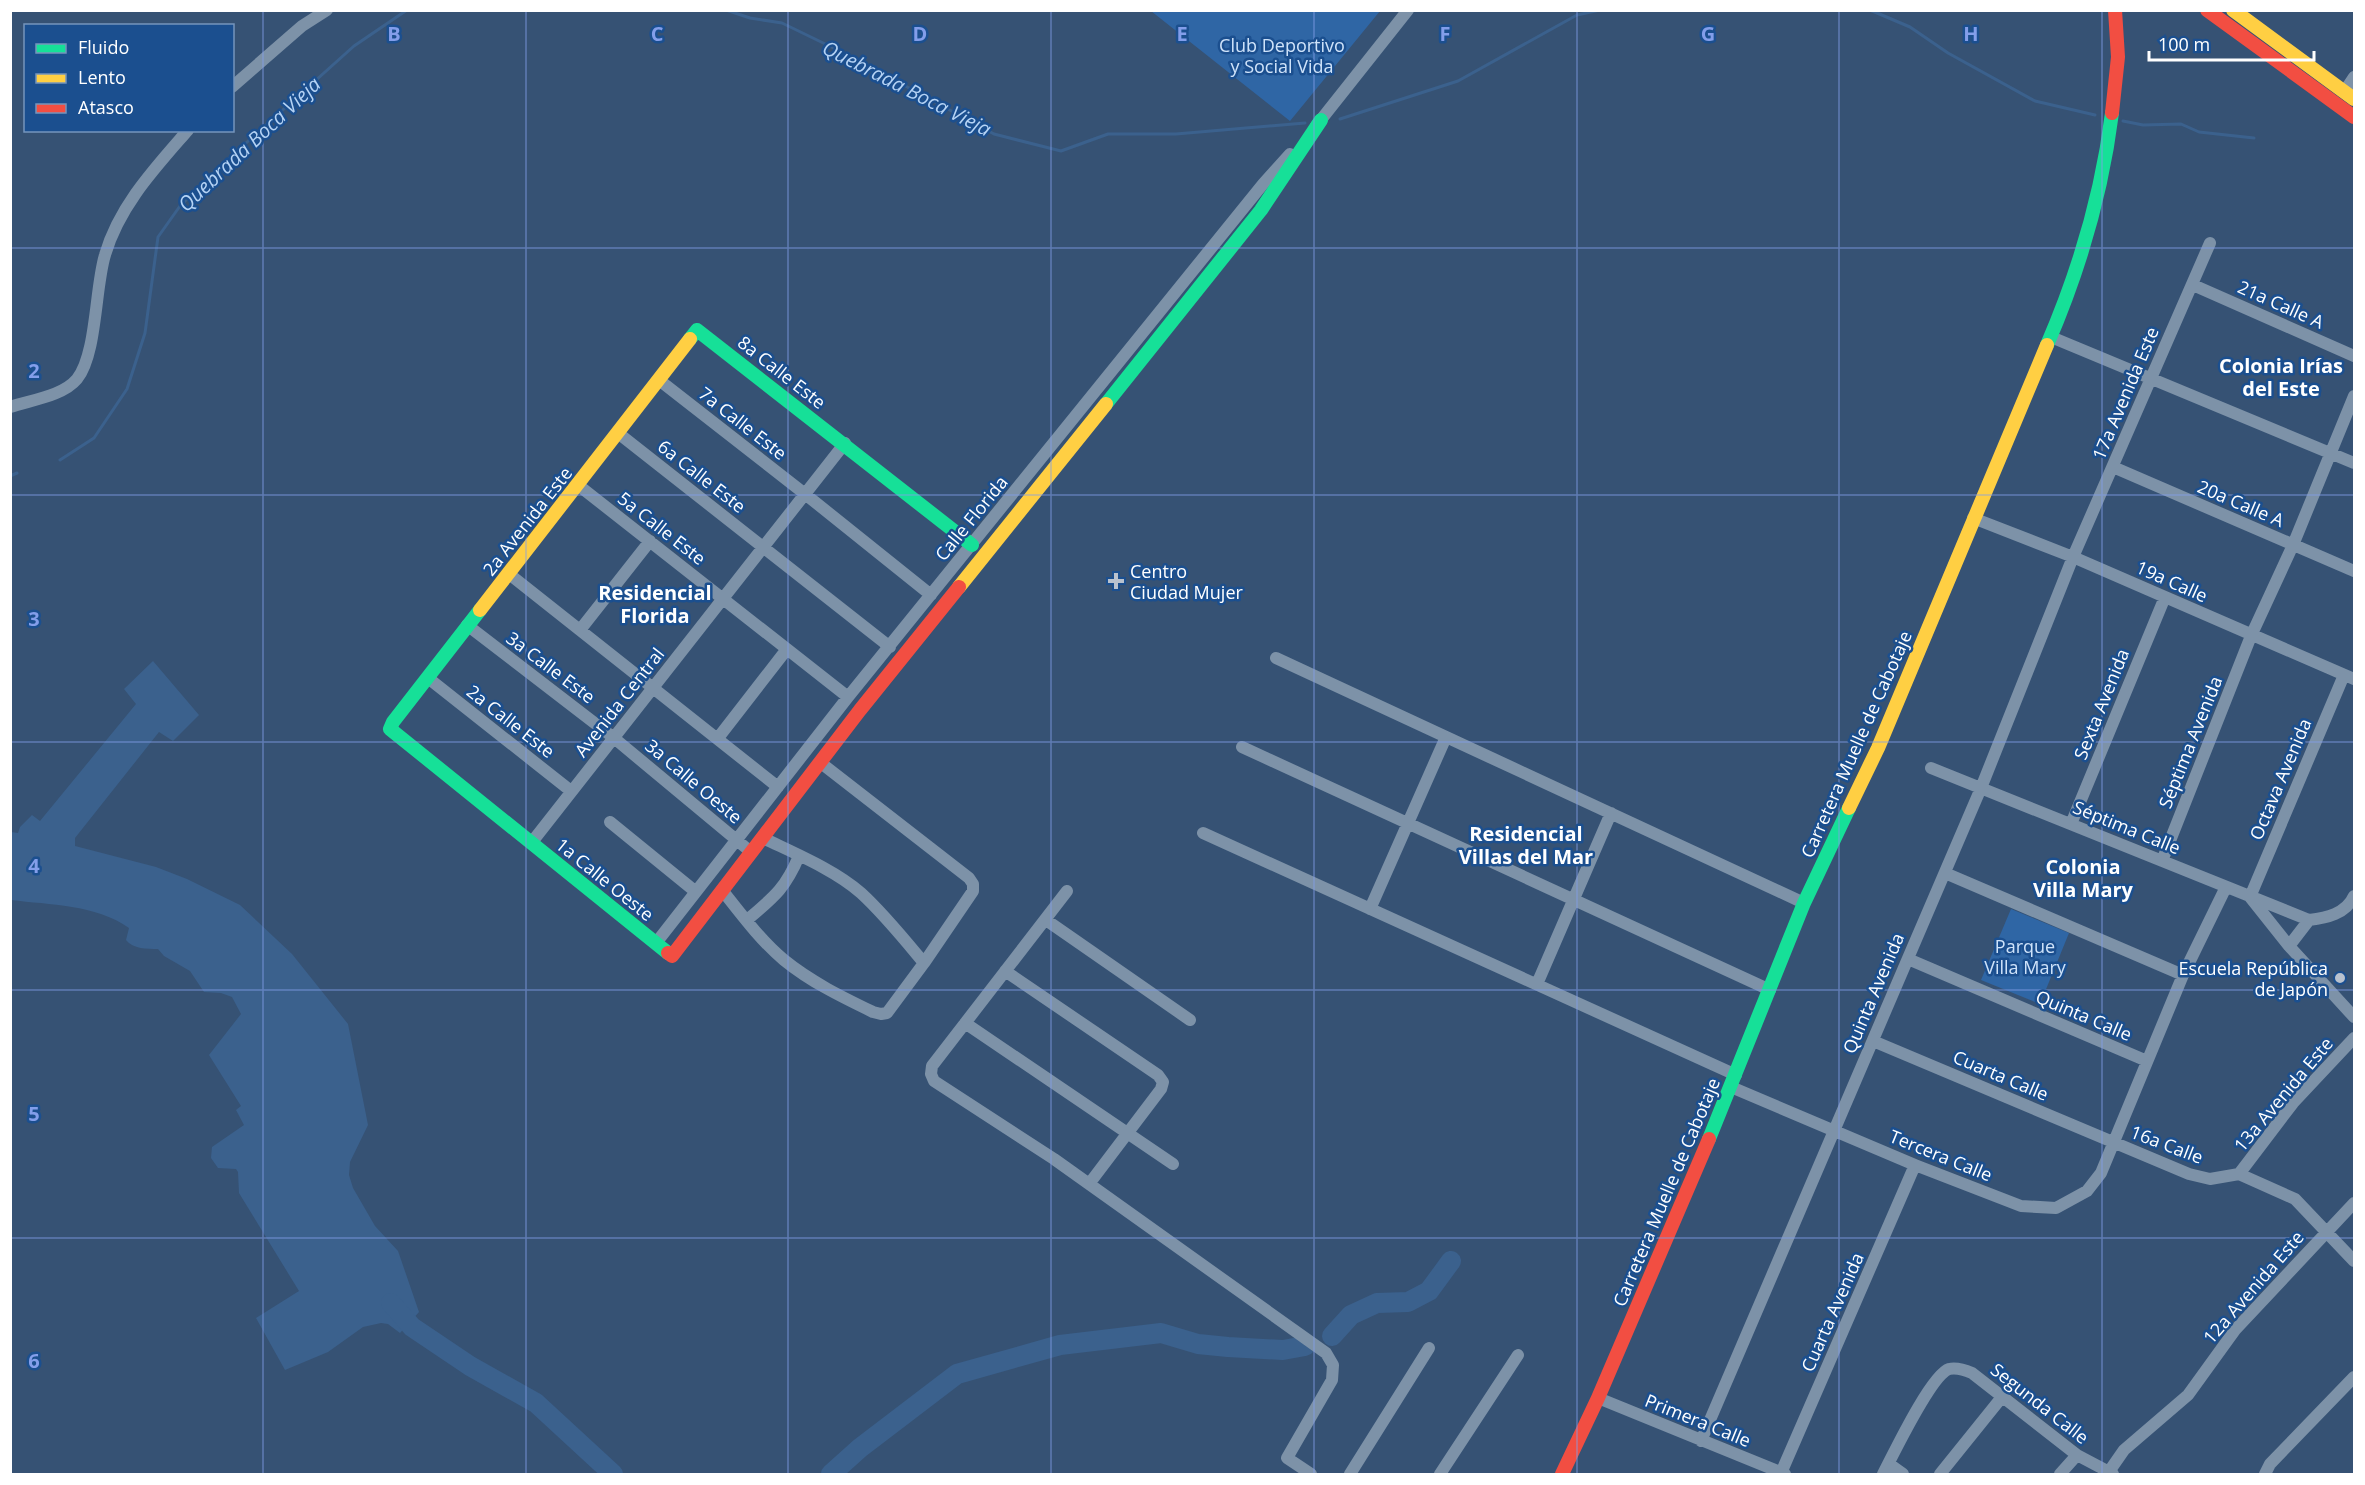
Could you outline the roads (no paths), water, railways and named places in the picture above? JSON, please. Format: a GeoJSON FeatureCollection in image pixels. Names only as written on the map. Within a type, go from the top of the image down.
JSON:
{"type":"FeatureCollection","features":[{"type":"Feature","properties":{"kind":"street"},"geometry":{"type":"LineString","coordinates":[[234,85],[302,26],[327,10]]}},
{"type":"Feature","properties":{"kind":"street","name":"Calle Florida"},"geometry":{"type":"LineString","coordinates":[[656,943],[848,697],[1263,184],[1321,120],[1408,10]]}},
{"type":"Feature","properties":{"kind":"street","name":"Carretera Muelle de Cabotaje"},"geometry":{"type":"LineString","coordinates":[[1562,1474],[1598,1398],[1733,1081],[1804,903],[1878,748],[2051,337],[2086,239],[2106,160],[2118,57],[2115,10]]}},
{"type":"Feature","properties":{"kind":"street"},"geometry":{"type":"LineString","coordinates":[[2207,10],[2355,117]]}},
{"type":"Feature","properties":{"kind":"street"},"geometry":{"type":"LineString","coordinates":[[2233,10],[2349,95],[2355,77]]}},
{"type":"Feature","properties":{"kind":"street","name":"Calle Florida"},"geometry":{"type":"LineString","coordinates":[[672,956],[867,701],[1261,210],[1321,120]]}},
{"type":"Feature","properties":{"kind":"street"},"geometry":{"type":"LineString","coordinates":[[10,407],[57,393],[76,380],[87,361],[105,255],[119,219],[150,173],[186,132]]}},
{"type":"Feature","properties":{"kind":"street","name":"17a Avenida Este"},"geometry":{"type":"LineString","coordinates":[[2073,557],[2210,243]]}},
{"type":"Feature","properties":{"kind":"street","name":"21a Calle A"},"geometry":{"type":"LineString","coordinates":[[2193,285],[2355,356]]}},
{"type":"Feature","properties":{"kind":"street","name":"8a Calle Este"},"geometry":{"type":"LineString","coordinates":[[697,330],[845,443],[972,545]]}},
{"type":"Feature","properties":{"kind":"street","name":"2a Avenida Este"},"geometry":{"type":"LineString","coordinates":[[395,735],[390,729],[393,722],[697,330]]}},
{"type":"Feature","properties":{"kind":"street"},"geometry":{"type":"LineString","coordinates":[[2051,337],[2355,463]]}},
{"type":"Feature","properties":{"kind":"street","name":"7a Calle Este"},"geometry":{"type":"LineString","coordinates":[[659,380],[931,595]]}},
{"type":"Feature","properties":{"kind":"street","name":"Séptima Avenida"},"geometry":{"type":"LineString","coordinates":[[2162,861],[2251,636],[2293,545],[2355,396]]}},
{"type":"Feature","properties":{"kind":"street","name":"6a Calle Este"},"geometry":{"type":"LineString","coordinates":[[618,433],[890,647]]}},
{"type":"Feature","properties":{"kind":"street","name":"Avenida Central"},"geometry":{"type":"LineString","coordinates":[[532,842],[845,443]]}},
{"type":"Feature","properties":{"kind":"street","name":"20a Calle A"},"geometry":{"type":"LineString","coordinates":[[2113,467],[2355,571]]}},
{"type":"Feature","properties":{"kind":"street","name":"5a Calle Este"},"geometry":{"type":"LineString","coordinates":[[578,485],[848,697]]}},
{"type":"Feature","properties":{"kind":"street","name":"19a Calle"},"geometry":{"type":"LineString","coordinates":[[1973,518],[2073,557],[2349,677]]}},
{"type":"Feature","properties":{"kind":"street"},"geometry":{"type":"LineString","coordinates":[[580,630],[650,541]]}},
{"type":"Feature","properties":{"kind":"street","name":"Quinta Avenida"},"geometry":{"type":"LineString","coordinates":[[1701,1441],[1981,788],[2073,557]]}},
{"type":"Feature","properties":{"kind":"street"},"geometry":{"type":"LineString","coordinates":[[509,574],[778,787]]}},
{"type":"Feature","properties":{"kind":"street","name":"Sexta Avenida"},"geometry":{"type":"LineString","coordinates":[[2071,824],[2165,597]]}},
{"type":"Feature","properties":{"kind":"street","name":"3a Calle Este"},"geometry":{"type":"LineString","coordinates":[[467,625],[614,738]]}},
{"type":"Feature","properties":{"kind":"street"},"geometry":{"type":"LineString","coordinates":[[718,738],[787,649]]}},
{"type":"Feature","properties":{"kind":"street"},"geometry":{"type":"LineString","coordinates":[[1276,658],[1804,903]]}},
{"type":"Feature","properties":{"kind":"street","name":"Octava Avenida"},"geometry":{"type":"LineString","coordinates":[[2250,897],[2349,677]]}},
{"type":"Feature","properties":{"kind":"street","name":"2a Calle Este"},"geometry":{"type":"LineString","coordinates":[[428,678],[571,791]]}},
{"type":"Feature","properties":{"kind":"street","name":"1a Calle Oeste"},"geometry":{"type":"LineString","coordinates":[[395,735],[532,842],[672,956]]}},
{"type":"Feature","properties":{"kind":"street"},"geometry":{"type":"LineString","coordinates":[[1370,909],[1446,737]]}},
{"type":"Feature","properties":{"kind":"street","name":"3a Calle Oeste"},"geometry":{"type":"LineString","coordinates":[[614,738],[751,852]]}},
{"type":"Feature","properties":{"kind":"street"},"geometry":{"type":"LineString","coordinates":[[1242,747],[1770,990]]}},
{"type":"Feature","properties":{"kind":"street"},"geometry":{"type":"LineString","coordinates":[[722,890],[766,944],[785,961],[826,989],[881,1014],[887,1012],[973,891],[973,884],[969,878],[821,763]]}},
{"type":"Feature","properties":{"kind":"street","name":"Séptima Calle"},"geometry":{"type":"LineString","coordinates":[[1931,768],[2309,920]]}},
{"type":"Feature","properties":{"kind":"street"},"geometry":{"type":"LineString","coordinates":[[1537,984],[1611,813]]}},
{"type":"Feature","properties":{"kind":"street"},"geometry":{"type":"LineString","coordinates":[[610,822],[696,892]]}},
{"type":"Feature","properties":{"kind":"street","name":"Tercera Calle"},"geometry":{"type":"LineString","coordinates":[[1203,833],[1537,984],[1834,1131],[2021,1206],[2056,1208],[2087,1191],[2101,1173],[2183,975],[2226,887]]}},
{"type":"Feature","properties":{"kind":"street"},"geometry":{"type":"LineString","coordinates":[[763,838],[860,892],[924,963]]}},
{"type":"Feature","properties":{"kind":"street"},"geometry":{"type":"LineString","coordinates":[[747,920],[774,897],[789,879],[799,856]]}},
{"type":"Feature","properties":{"kind":"street"},"geometry":{"type":"LineString","coordinates":[[1945,873],[2183,975]]}},
{"type":"Feature","properties":{"kind":"street"},"geometry":{"type":"LineString","coordinates":[[1067,891],[932,1066],[930,1074],[934,1081],[1089,1184],[1326,1353],[1333,1365],[1332,1380],[1287,1458],[1311,1474]]}},
{"type":"Feature","properties":{"kind":"street"},"geometry":{"type":"LineString","coordinates":[[2289,946],[2309,920],[2339,913],[2352,902],[2355,896]]}},
{"type":"Feature","properties":{"kind":"street"},"geometry":{"type":"LineString","coordinates":[[2250,897],[2289,946],[2355,1017]]}},
{"type":"Feature","properties":{"kind":"street"},"geometry":{"type":"LineString","coordinates":[[1046,920],[1190,1020]]}},
{"type":"Feature","properties":{"kind":"street","name":"Quinta Calle"},"geometry":{"type":"LineString","coordinates":[[1908,959],[2147,1061]]}},
{"type":"Feature","properties":{"kind":"street"},"geometry":{"type":"LineString","coordinates":[[1005,971],[1158,1075],[1162,1082],[1161,1089],[1089,1184]]}},
{"type":"Feature","properties":{"kind":"street"},"geometry":{"type":"LineString","coordinates":[[966,1023],[1173,1164]]}},
{"type":"Feature","properties":{"kind":"street","name":"13a Avenida Este"},"geometry":{"type":"LineString","coordinates":[[2239,1174],[2294,1103],[2355,1038]]}},
{"type":"Feature","properties":{"kind":"street","name":"Cuarta Calle"},"geometry":{"type":"LineString","coordinates":[[1873,1041],[2114,1143]]}},
{"type":"Feature","properties":{"kind":"street","name":"16a Calle"},"geometry":{"type":"LineString","coordinates":[[2114,1143],[2189,1174],[2210,1179],[2239,1174]]}},
{"type":"Feature","properties":{"kind":"street","name":"Cuarta Avenida"},"geometry":{"type":"LineString","coordinates":[[1783,1474],[1916,1165]]}},
{"type":"Feature","properties":{"kind":"street"},"geometry":{"type":"LineString","coordinates":[[2239,1174],[2295,1199],[2355,1261]]}},
{"type":"Feature","properties":{"kind":"street","name":"12a Avenida Este"},"geometry":{"type":"LineString","coordinates":[[2111,1474],[2124,1450],[2188,1395],[2235,1330],[2355,1203]]}},
{"type":"Feature","properties":{"kind":"street"},"geometry":{"type":"LineString","coordinates":[[1350,1474],[1429,1348]]}},
{"type":"Feature","properties":{"kind":"street"},"geometry":{"type":"LineString","coordinates":[[1440,1474],[1518,1355]]}},
{"type":"Feature","properties":{"kind":"street","name":"Segunda Calle"},"geometry":{"type":"LineString","coordinates":[[1886,1469],[1933,1382],[1948,1369],[1960,1369],[1972,1373],[2077,1455],[2111,1474]]}},
{"type":"Feature","properties":{"kind":"street"},"geometry":{"type":"LineString","coordinates":[[2265,1474],[2270,1464],[2355,1377]]}},
{"type":"Feature","properties":{"kind":"street"},"geometry":{"type":"LineString","coordinates":[[1940,1474],[2002,1397]]}},
{"type":"Feature","properties":{"kind":"street","name":"Primera Calle"},"geometry":{"type":"LineString","coordinates":[[1598,1398],[1783,1474]]}},
{"type":"Feature","properties":{"kind":"street"},"geometry":{"type":"LineString","coordinates":[[2060,1474],[2077,1455]]}},
{"type":"Feature","properties":{"kind":"street"},"geometry":{"type":"LineString","coordinates":[[1886,1469],[1903,1474]]}},
{"type":"Feature","properties":{"kind":"waterway","name":"Quebrada Boca Vieja"},"geometry":{"type":"LineString","coordinates":[[60,460],[94,438],[127,389],[145,333],[158,237],[180,206],[236,152],[354,46],[407,10]]}},
{"type":"Feature","properties":{"kind":"waterway","name":"Quebrada Boca Vieja"},"geometry":{"type":"LineString","coordinates":[[726,10],[750,18],[782,23],[850,56],[994,134],[1061,151],[1108,134],[1176,134],[1305,123]]}},
{"type":"Feature","properties":{"kind":"waterway","name":"Quebrada Boca Vieja"},"geometry":{"type":"LineString","coordinates":[[1340,119],[1458,81],[1577,15],[1600,10]]}},
{"type":"Feature","properties":{"kind":"waterway","name":"Quebrada Boca Vieja"},"geometry":{"type":"LineString","coordinates":[[1870,10],[1910,27],[1948,53],[2035,101],[2095,115]]}},
{"type":"Feature","properties":{"kind":"waterway","name":"Quebrada Boca Vieja"},"geometry":{"type":"LineString","coordinates":[[2123,121],[2143,125],[2181,124],[2199,132],[2254,138]]}},
{"type":"Feature","properties":{"kind":"waterway","name":"Quebrada Boca Vieja"},"geometry":{"type":"LineString","coordinates":[[10,476],[17,473]]}},
{"type":"Feature","properties":{"kind":"waterway"},"geometry":{"type":"LineString","coordinates":[[1332,1336],[1351,1315],[1377,1303],[1408,1302],[1429,1291],[1451,1261]]}},
{"type":"Feature","properties":{"kind":"waterway"},"geometry":{"type":"LineString","coordinates":[[391,1303],[412,1327],[470,1366],[536,1403],[613,1474]]}},
{"type":"Feature","properties":{"kind":"waterway"},"geometry":{"type":"LineString","coordinates":[[831,1474],[860,1448],[957,1374],[1060,1345],[1161,1333],[1198,1344],[1228,1347],[1283,1350],[1305,1346]]}},
{"type":"Feature","properties":{"kind":"place","name":"Centro Ciudad Mujer"},"geometry":{"type":"Point","coordinates":[1116,581]}},
{"type":"Feature","properties":{"kind":"place","name":"Escuela República de Japón"},"geometry":{"type":"Point","coordinates":[2340,978]}},
{"type":"Feature","properties":{"kind":"district","name":"Colonia Irías del Este"},"geometry":{"type":"Point","coordinates":[2281,376]}},
{"type":"Feature","properties":{"kind":"district","name":"Residencial Florida"},"geometry":{"type":"Point","coordinates":[655,604]}},
{"type":"Feature","properties":{"kind":"district","name":"Residencial Villas del Mar"},"geometry":{"type":"Point","coordinates":[1526,844]}},
{"type":"Feature","properties":{"kind":"district","name":"Colonia Villa Mary"},"geometry":{"type":"Point","coordinates":[2083,878]}},
{"type":"Feature","properties":{"kind":"park label","name":"Club Deportivo y Social Vida"},"geometry":{"type":"Point","coordinates":[1282,55]}},
{"type":"Feature","properties":{"kind":"park label","name":"Parque Villa Mary"},"geometry":{"type":"Point","coordinates":[2025,956]}}]}
